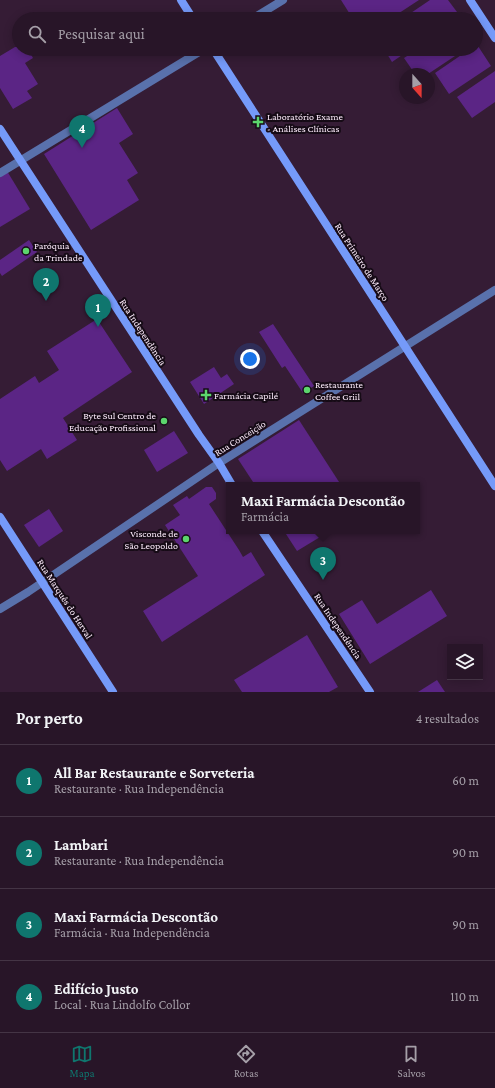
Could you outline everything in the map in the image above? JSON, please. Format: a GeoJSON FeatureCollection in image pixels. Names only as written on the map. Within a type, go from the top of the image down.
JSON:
{"type":"FeatureCollection","features":[{"type":"Feature","properties":{"kind":"street"},"geometry":{"type":"LineString","coordinates":[[181,0],[189,12]]}},
{"type":"Feature","properties":{"kind":"street"},"geometry":{"type":"LineString","coordinates":[[263,12],[283,0]]}},
{"type":"Feature","properties":{"kind":"street"},"geometry":{"type":"LineString","coordinates":[[470,0],[478,12]]}},
{"type":"Feature","properties":{"kind":"street"},"geometry":{"type":"LineString","coordinates":[[483,20],[495,38]]}},
{"type":"Feature","properties":{"kind":"street"},"geometry":{"type":"LineString","coordinates":[[0,173],[192,56]]}},
{"type":"Feature","properties":{"kind":"street","name":"Rua Primeiro de Março"},"geometry":{"type":"LineString","coordinates":[[218,56],[495,486]]}},
{"type":"Feature","properties":{"kind":"street","name":"Rua Independência"},"geometry":{"type":"LineString","coordinates":[[0,129],[230,482]]}},
{"type":"Feature","properties":{"kind":"street","name":"Rua Conceição"},"geometry":{"type":"LineString","coordinates":[[0,609],[28,592],[219,463],[495,290]]}},
{"type":"Feature","properties":{"kind":"street","name":"Rua Marquês do Herval"},"geometry":{"type":"LineString","coordinates":[[0,517],[113,692]]}},
{"type":"Feature","properties":{"kind":"street","name":"Rua Independência"},"geometry":{"type":"LineString","coordinates":[[264,534],[370,692]]}},
{"type":"Feature","properties":{"kind":"building"},"geometry":{"type":"Polygon","coordinates":[[[341,0],[419,0],[401,12],[349,12],[341,0]]]}},
{"type":"Feature","properties":{"kind":"building"},"geometry":{"type":"Polygon","coordinates":[[[430,0],[448,0],[457,12],[412,12],[430,0]]]}},
{"type":"Feature","properties":{"kind":"building"},"geometry":{"type":"Polygon","coordinates":[[[12,49],[12,56],[32,56],[33,58],[25,63],[38,84],[27,91],[32,98],[13,109],[0,88],[0,56],[12,49]]]}},
{"type":"Feature","properties":{"kind":"building"},"geometry":{"type":"Polygon","coordinates":[[[483,54],[491,66],[449,94],[435,73],[460,56],[483,56],[483,54]]]}},
{"type":"Feature","properties":{"kind":"building"},"geometry":{"type":"Polygon","coordinates":[[[388,56],[401,56],[392,62],[388,56]]]}},
{"type":"Feature","properties":{"kind":"building"},"geometry":{"type":"Polygon","coordinates":[[[407,56],[455,56],[435,69],[435,68],[411,68],[404,58],[407,56]]]}},
{"type":"Feature","properties":{"kind":"building"},"geometry":{"type":"Polygon","coordinates":[[[495,71],[495,102],[472,118],[457,97],[495,71]]]}},
{"type":"Feature","properties":{"kind":"building"},"geometry":{"type":"Polygon","coordinates":[[[117,108],[133,134],[119,143],[138,173],[127,180],[139,200],[91,230],[44,154],[117,108]]]}},
{"type":"Feature","properties":{"kind":"building"},"geometry":{"type":"Polygon","coordinates":[[[7,171],[30,209],[0,227],[0,175],[7,171]]]}},
{"type":"Feature","properties":{"kind":"building","name":"Paróquia da Trindade"},"geometry":{"type":"Polygon","coordinates":[[[29,240],[37,252],[2,276],[0,273],[0,260],[29,240]]]}},
{"type":"Feature","properties":{"kind":"building"},"geometry":{"type":"Polygon","coordinates":[[[97,319],[132,372],[63,418],[77,440],[47,459],[41,449],[7,471],[0,460],[0,399],[35,376],[39,383],[59,370],[47,351],[97,319]]]}},
{"type":"Feature","properties":{"kind":"building"},"geometry":{"type":"Polygon","coordinates":[[[273,324],[314,386],[303,393],[285,366],[282,368],[259,332],[273,324]]]}},
{"type":"Feature","properties":{"kind":"building"},"geometry":{"type":"Polygon","coordinates":[[[214,367],[221,378],[227,374],[234,384],[204,404],[190,382],[214,367]]]}},
{"type":"Feature","properties":{"kind":"building"},"geometry":{"type":"Polygon","coordinates":[[[299,420],[339,482],[253,482],[238,459],[299,420]]]}},
{"type":"Feature","properties":{"kind":"building"},"geometry":{"type":"Polygon","coordinates":[[[174,431],[188,453],[157,472],[144,450],[174,431]]]}},
{"type":"Feature","properties":{"kind":"building"},"geometry":{"type":"Polygon","coordinates":[[[206,487],[212,487],[216,493],[216,499],[209,504],[226,530],[226,534],[229,534],[243,557],[251,552],[265,575],[162,642],[143,611],[198,576],[165,525],[180,515],[173,505],[187,496],[189,499],[206,487]]]}},
{"type":"Feature","properties":{"kind":"building"},"geometry":{"type":"Polygon","coordinates":[[[49,509],[63,531],[39,547],[24,525],[49,509]]]}},
{"type":"Feature","properties":{"kind":"building"},"geometry":{"type":"Polygon","coordinates":[[[286,534],[325,534],[297,551],[286,534]]]}},
{"type":"Feature","properties":{"kind":"building"},"geometry":{"type":"Polygon","coordinates":[[[431,590],[447,616],[370,664],[339,614],[362,600],[377,624],[431,590]]]}},
{"type":"Feature","properties":{"kind":"building"},"geometry":{"type":"Polygon","coordinates":[[[307,635],[338,687],[329,692],[242,692],[234,680],[307,635]]]}},
{"type":"Feature","properties":{"kind":"building"},"geometry":{"type":"Polygon","coordinates":[[[437,680],[445,692],[418,692],[437,680]]]}},
{"type":"Feature","properties":{"kind":"place","name":"Laboratório Exame - Análises Clínicas"},"geometry":{"type":"Point","coordinates":[258,122]}},
{"type":"Feature","properties":{"kind":"place","name":"Edifício Justo"},"geometry":{"type":"Point","coordinates":[82,148]}},
{"type":"Feature","properties":{"kind":"place","name":"Paróquia da Trindade"},"geometry":{"type":"Point","coordinates":[26,251]}},
{"type":"Feature","properties":{"kind":"place","name":"Lambari"},"geometry":{"type":"Point","coordinates":[46,301]}},
{"type":"Feature","properties":{"kind":"place","name":"All Bar Restaurante e Sorveteria"},"geometry":{"type":"Point","coordinates":[98,327]}},
{"type":"Feature","properties":{"kind":"place","name":"Restaurante Coffee Griil"},"geometry":{"type":"Point","coordinates":[307,390]}},
{"type":"Feature","properties":{"kind":"place","name":"Farmácia Capilé"},"geometry":{"type":"Point","coordinates":[206,395]}},
{"type":"Feature","properties":{"kind":"place","name":"Byte Sul Centro de Educação Profissional"},"geometry":{"type":"Point","coordinates":[164,421]}},
{"type":"Feature","properties":{"kind":"place","name":"Visconde de São Leopoldo"},"geometry":{"type":"Point","coordinates":[186,539]}},
{"type":"Feature","properties":{"kind":"place","name":"Maxi Farmácia Descontão"},"geometry":{"type":"Point","coordinates":[323,580]}}]}
